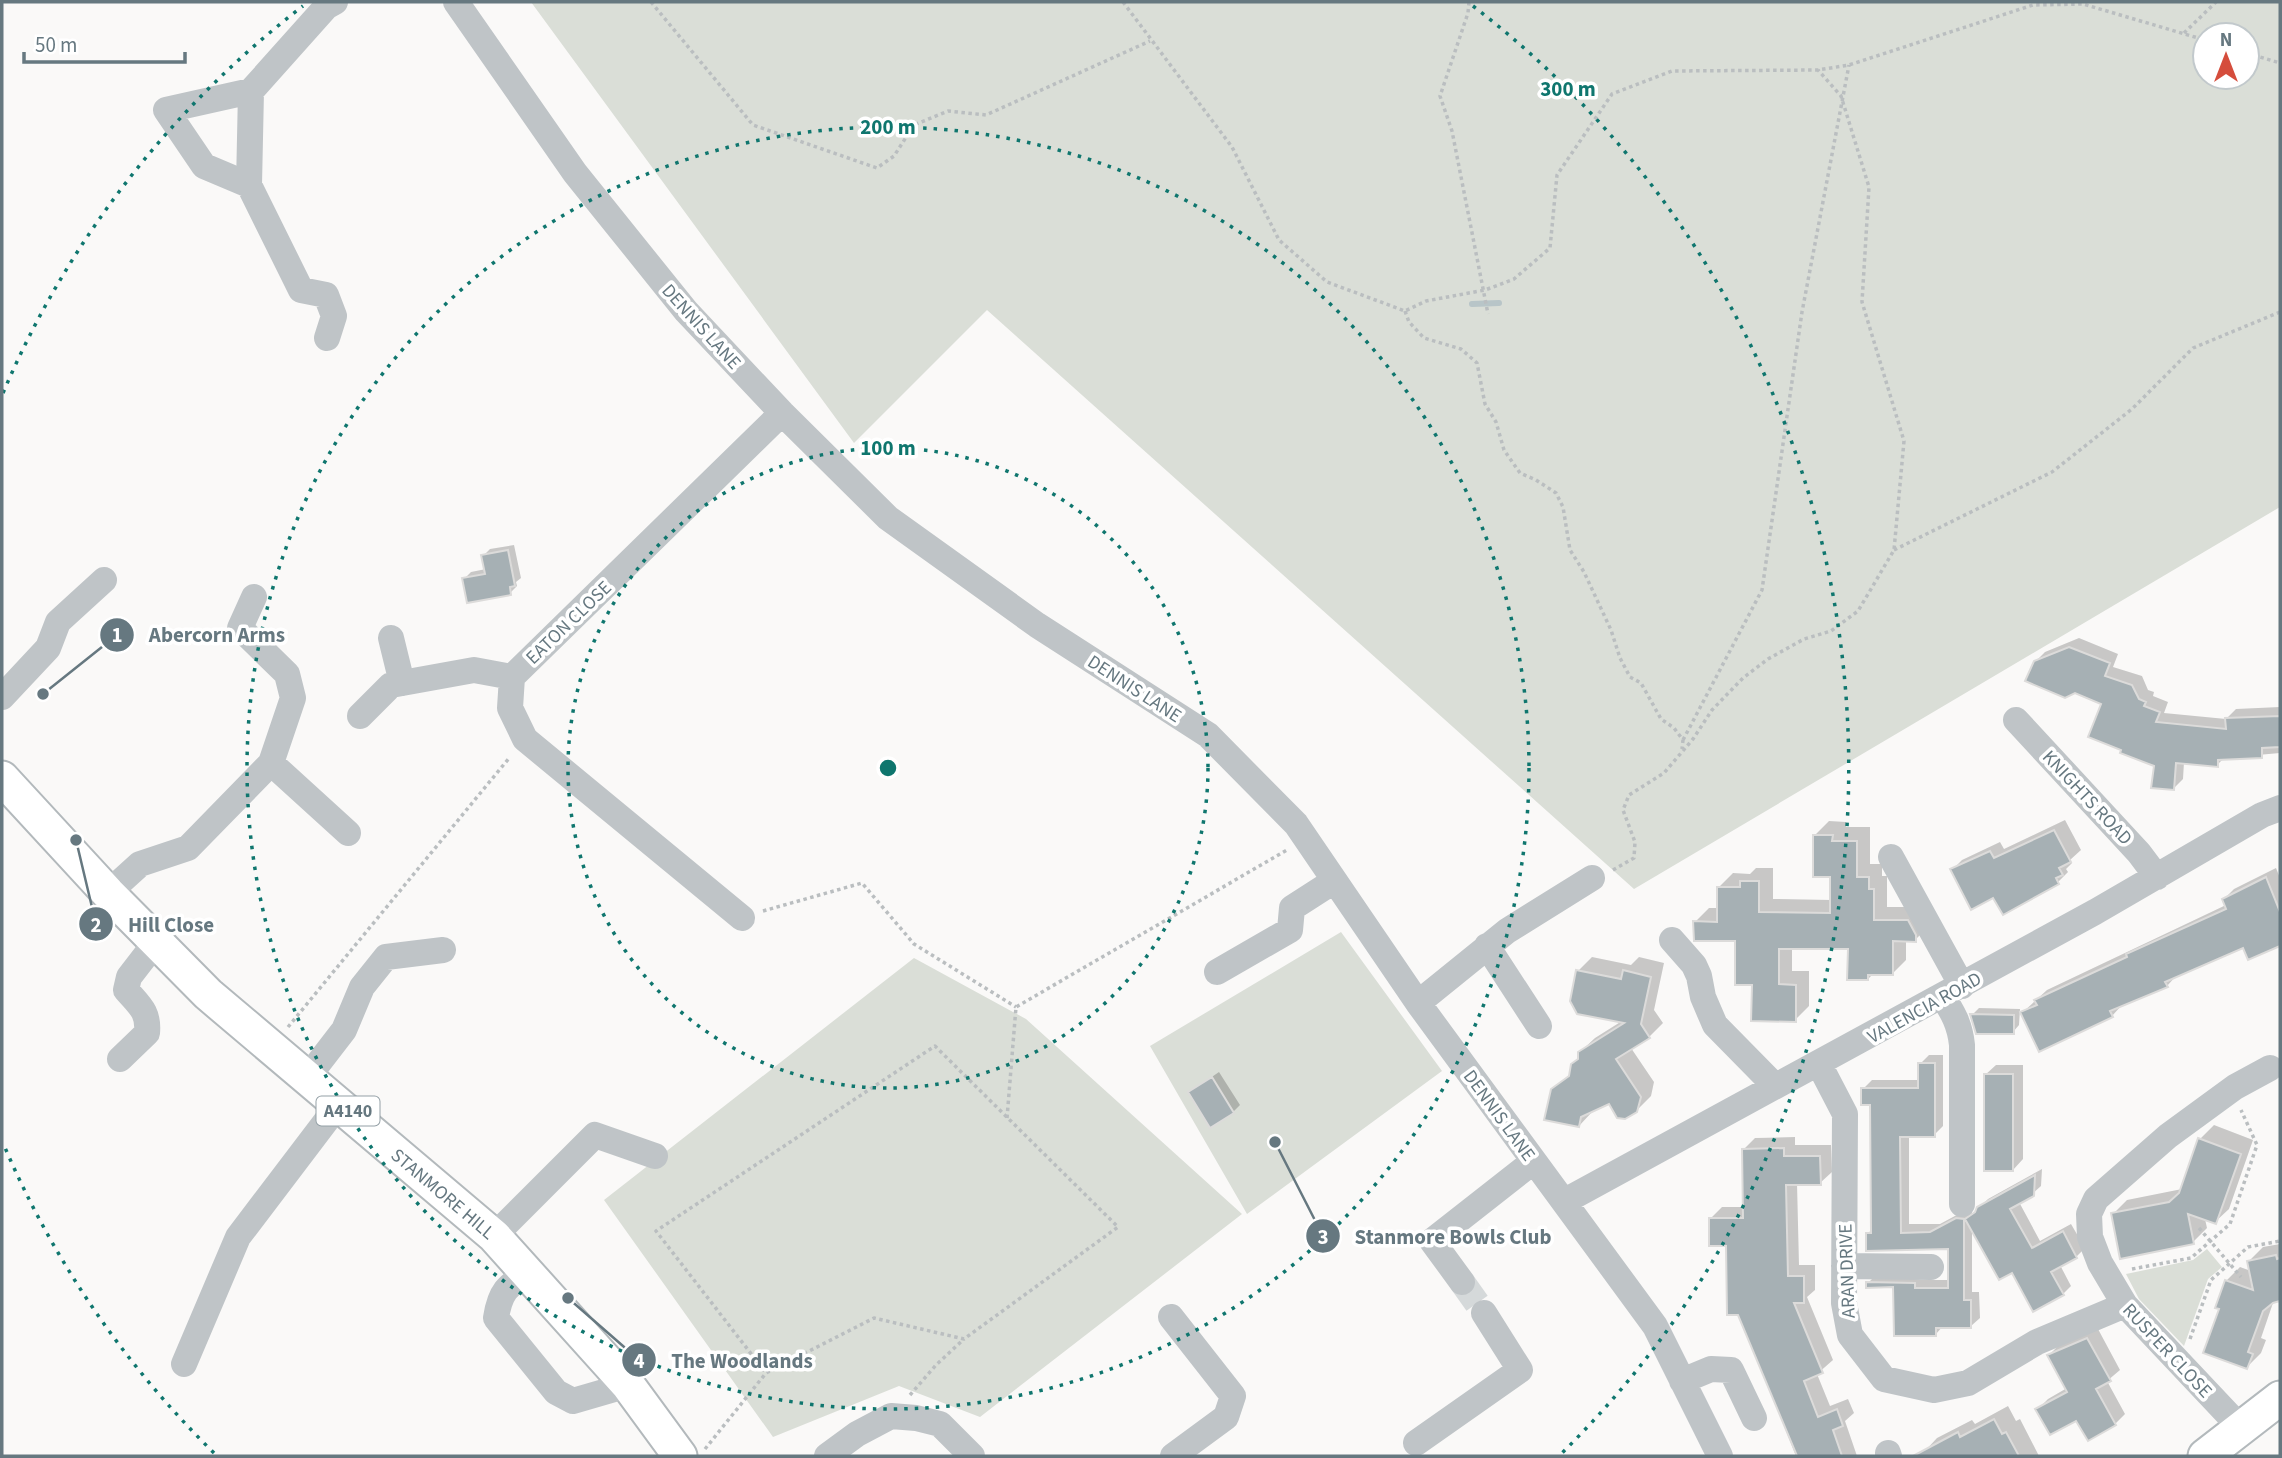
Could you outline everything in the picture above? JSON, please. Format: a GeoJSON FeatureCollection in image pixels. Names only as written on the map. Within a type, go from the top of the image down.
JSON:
{"type":"FeatureCollection","features":[{"type":"Feature","properties":{"kind":"main road","name":"STANMORE HILL"},"geometry":{"type":"LineString","coordinates":[[2,778],[108,893],[208,994],[494,1236],[628,1385],[680,1456]]}},
{"type":"Feature","properties":{"kind":"main road"},"geometry":{"type":"LineString","coordinates":[[2205,1456],[2280,1398]]}},
{"type":"Feature","properties":{"kind":"street"},"geometry":{"type":"LineString","coordinates":[[249,185],[204,166],[166,110],[251,92],[326,7],[335,2]]}},
{"type":"Feature","properties":{"kind":"street","name":"DENNIS LANE"},"geometry":{"type":"LineString","coordinates":[[456,2],[575,173],[686,311],[782,413],[888,518],[1037,625],[1208,735],[1296,824],[1418,1003],[1655,1326],[1714,1454]]}},
{"type":"Feature","properties":{"kind":"street"},"geometry":{"type":"LineString","coordinates":[[251,92],[249,185],[301,290],[326,295],[334,316],[327,338]]}},
{"type":"Feature","properties":{"kind":"street","name":"EATON CLOSE"},"geometry":{"type":"LineString","coordinates":[[742,918],[525,739],[510,708],[512,677],[782,413]]}},
{"type":"Feature","properties":{"kind":"street"},"geometry":{"type":"LineString","coordinates":[[2,697],[48,648],[58,622],[104,580]]}},
{"type":"Feature","properties":{"kind":"street"},"geometry":{"type":"LineString","coordinates":[[108,893],[140,864],[188,848],[271,763],[293,698],[287,674],[240,628],[254,597]]}},
{"type":"Feature","properties":{"kind":"street"},"geometry":{"type":"LineString","coordinates":[[391,638],[402,683]]}},
{"type":"Feature","properties":{"kind":"street"},"geometry":{"type":"LineString","coordinates":[[360,716],[391,685],[474,670],[512,677]]}},
{"type":"Feature","properties":{"kind":"street","name":"KNIGHTS ROAD"},"geometry":{"type":"LineString","coordinates":[[2016,720],[2140,853],[2157,877]]}},
{"type":"Feature","properties":{"kind":"street"},"geometry":{"type":"LineString","coordinates":[[271,763],[348,833]]}},
{"type":"Feature","properties":{"kind":"street","name":"VALENCIA ROAD"},"geometry":{"type":"LineString","coordinates":[[1565,1201],[1952,991],[2262,815],[2280,808]]}},
{"type":"Feature","properties":{"kind":"street"},"geometry":{"type":"LineString","coordinates":[[1891,857],[1952,991],[1962,1045],[1962,1204]]}},
{"type":"Feature","properties":{"kind":"street"},"geometry":{"type":"LineString","coordinates":[[1418,1003],[1507,931],[1592,878]]}},
{"type":"Feature","properties":{"kind":"street"},"geometry":{"type":"LineString","coordinates":[[1217,972],[1290,930],[1292,908],[1334,881]]}},
{"type":"Feature","properties":{"kind":"street"},"geometry":{"type":"LineString","coordinates":[[1672,940],[1694,965],[1715,1025],[1774,1086]]}},
{"type":"Feature","properties":{"kind":"street"},"geometry":{"type":"LineString","coordinates":[[120,1059],[147,1033],[148,1019],[126,990],[129,978],[156,942]]}},
{"type":"Feature","properties":{"kind":"street"},"geometry":{"type":"LineString","coordinates":[[1488,946],[1539,1026]]}},
{"type":"Feature","properties":{"kind":"street"},"geometry":{"type":"LineString","coordinates":[[307,1078],[344,1030],[362,988],[386,957],[443,950]]}},
{"type":"Feature","properties":{"kind":"street","name":"ARAN DRIVE"},"geometry":{"type":"LineString","coordinates":[[1819,1064],[1845,1114],[1844,1303],[1850,1335],[1884,1379],[1934,1390],[1968,1383],[2037,1342],[2125,1305]]}},
{"type":"Feature","properties":{"kind":"street","name":"RUSPER CLOSE"},"geometry":{"type":"LineString","coordinates":[[2241,1428],[2125,1305],[2090,1237],[2089,1214],[2096,1199],[2168,1136],[2231,1089],[2270,1068]]}},
{"type":"Feature","properties":{"kind":"street"},"geometry":{"type":"LineString","coordinates":[[184,1364],[238,1237],[339,1104]]}},
{"type":"Feature","properties":{"kind":"street"},"geometry":{"type":"LineString","coordinates":[[494,1236],[595,1135],[655,1156]]}},
{"type":"Feature","properties":{"kind":"street"},"geometry":{"type":"LineString","coordinates":[[1462,1282],[1432,1241],[1534,1161]]}},
{"type":"Feature","properties":{"kind":"street"},"geometry":{"type":"LineString","coordinates":[[1844,1266],[1931,1267]]}},
{"type":"Feature","properties":{"kind":"street"},"geometry":{"type":"LineString","coordinates":[[530,1273],[510,1283],[498,1301],[496,1318],[556,1392],[573,1401],[628,1385]]}},
{"type":"Feature","properties":{"kind":"street"},"geometry":{"type":"LineString","coordinates":[[1416,1443],[1520,1370],[1484,1312]]}},
{"type":"Feature","properties":{"kind":"street"},"geometry":{"type":"LineString","coordinates":[[1171,1318],[1233,1396],[1226,1417],[1173,1456]]}},
{"type":"Feature","properties":{"kind":"street"},"geometry":{"type":"LineString","coordinates":[[1682,1381],[1711,1369],[1731,1370],[1754,1418]]}},
{"type":"Feature","properties":{"kind":"street"},"geometry":{"type":"LineString","coordinates":[[827,1456],[856,1434],[891,1416],[940,1424],[972,1456]]}},
{"type":"Feature","properties":{"kind":"path"},"geometry":{"type":"LineString","coordinates":[[651,2],[753,125],[877,168],[894,156],[914,125],[948,111],[986,115],[1150,41]]}},
{"type":"Feature","properties":{"kind":"path"},"geometry":{"type":"LineString","coordinates":[[1123,2],[1232,147],[1279,240],[1327,282],[1405,311],[1426,301],[1485,290],[1514,279],[1550,248],[1557,175],[1612,94],[1672,71],[1818,70],[1849,65],[2033,4],[2083,4],[2191,35]]}},
{"type":"Feature","properties":{"kind":"path"},"geometry":{"type":"LineString","coordinates":[[1469,2],[1468,13],[1440,96],[1452,131],[1488,314]]}},
{"type":"Feature","properties":{"kind":"path"},"geometry":{"type":"LineString","coordinates":[[2184,33],[2216,2]]}},
{"type":"Feature","properties":{"kind":"path"},"geometry":{"type":"LineString","coordinates":[[2261,57],[2280,63]]}},
{"type":"Feature","properties":{"kind":"path"},"geometry":{"type":"LineString","coordinates":[[1682,751],[1683,740],[1762,590],[1802,312],[1849,65]]}},
{"type":"Feature","properties":{"kind":"path"},"geometry":{"type":"LineString","coordinates":[[1592,878],[1614,870],[1634,858],[1635,842],[1623,810],[1629,795],[1664,773],[1693,739],[1712,710],[1751,672],[1804,639],[1831,631],[1858,611],[1894,550],[1904,442],[1862,302],[1869,187],[1841,96],[1818,70]]}},
{"type":"Feature","properties":{"kind":"path"},"geometry":{"type":"LineString","coordinates":[[1405,311],[1409,322],[1424,338],[1461,349],[1477,363],[1485,404],[1496,422],[1504,450],[1520,473],[1556,493],[1563,507],[1570,550],[1584,572],[1611,630],[1620,658],[1630,677],[1641,683],[1661,719],[1674,728],[1683,740]]}},
{"type":"Feature","properties":{"kind":"path"},"geometry":{"type":"LineString","coordinates":[[1894,550],[2052,472],[2132,409],[2193,348],[2280,312]]}},
{"type":"Feature","properties":{"kind":"path"},"geometry":{"type":"LineString","coordinates":[[271,1048],[525,739]]}},
{"type":"Feature","properties":{"kind":"path"},"geometry":{"type":"LineString","coordinates":[[1016,1007],[1306,839]]}},
{"type":"Feature","properties":{"kind":"path"},"geometry":{"type":"LineString","coordinates":[[742,918],[862,883],[914,944],[1016,1007]]}},
{"type":"Feature","properties":{"kind":"path"},"geometry":{"type":"LineString","coordinates":[[1007,1118],[1016,1007]]}},
{"type":"Feature","properties":{"kind":"path"},"geometry":{"type":"LineString","coordinates":[[766,1373],[656,1231],[935,1046],[1118,1227],[964,1339],[936,1365],[891,1416]]}},
{"type":"Feature","properties":{"kind":"path"},"geometry":{"type":"LineString","coordinates":[[2107,1274],[2191,1258],[2230,1224],[2257,1145],[2231,1089]]}},
{"type":"Feature","properties":{"kind":"path"},"geometry":{"type":"LineString","coordinates":[[2199,1228],[2241,1276]]}},
{"type":"Feature","properties":{"kind":"path"},"geometry":{"type":"LineString","coordinates":[[2180,1364],[2211,1280],[2248,1247],[2280,1241]]}},
{"type":"Feature","properties":{"kind":"path"},"geometry":{"type":"LineString","coordinates":[[699,1456],[766,1373],[874,1318],[964,1339]]}},
{"type":"Feature","properties":{"kind":"shaded area"},"geometry":{"type":"Polygon","coordinates":[[[531,2],[2280,2],[2280,507],[1634,889],[987,310],[854,443],[531,2]]]}},
{"type":"Feature","properties":{"kind":"shaded area"},"geometry":{"type":"Polygon","coordinates":[[[1341,932],[1442,1071],[1247,1214],[1150,1046],[1341,932]]]}},
{"type":"Feature","properties":{"kind":"shaded area"},"geometry":{"type":"Polygon","coordinates":[[[914,958],[1026,1019],[1242,1214],[980,1417],[899,1386],[773,1437],[604,1200],[914,958]]]}},
{"type":"Feature","properties":{"kind":"shaded area"},"geometry":{"type":"Polygon","coordinates":[[[2207,1249],[2222,1267],[2208,1279],[2184,1346],[2139,1299],[2126,1274],[2193,1260],[2207,1249]]]}},
{"type":"Feature","properties":{"kind":"building"},"geometry":{"type":"Polygon","coordinates":[[[508,550],[515,586],[510,587],[511,595],[467,603],[462,578],[485,574],[481,555],[508,550]]]}},
{"type":"Feature","properties":{"kind":"building"},"geometry":{"type":"Polygon","coordinates":[[[2069,647],[2110,663],[2105,676],[2132,685],[2139,699],[2146,702],[2144,706],[2160,712],[2156,722],[2226,729],[2225,718],[2280,716],[2280,747],[2262,748],[2262,758],[2218,760],[2218,767],[2176,763],[2174,790],[2151,788],[2154,766],[2088,737],[2101,704],[2075,693],[2065,698],[2025,681],[2034,661],[2069,647]]]}},
{"type":"Feature","properties":{"kind":"building"},"geometry":{"type":"Polygon","coordinates":[[[2054,830],[2071,862],[2059,868],[2063,875],[2056,878],[2059,884],[2003,915],[1993,898],[1971,910],[1950,869],[1990,851],[1994,858],[2054,830]]]}},
{"type":"Feature","properties":{"kind":"building"},"geometry":{"type":"Polygon","coordinates":[[[1813,835],[1833,835],[1832,841],[1857,841],[1857,877],[1869,877],[1869,889],[1874,889],[1874,920],[1908,920],[1916,935],[1916,942],[1893,941],[1893,975],[1868,975],[1868,980],[1847,980],[1848,949],[1779,949],[1779,984],[1796,985],[1796,1022],[1751,1021],[1752,985],[1735,985],[1735,941],[1694,941],[1693,921],[1717,922],[1717,887],[1740,887],[1740,881],[1759,881],[1759,912],[1830,913],[1830,877],[1813,877],[1813,835]]]}},
{"type":"Feature","properties":{"kind":"building"},"geometry":{"type":"Polygon","coordinates":[[[2266,877],[2280,912],[2280,946],[2248,960],[2243,948],[2165,982],[2168,987],[2110,1011],[2113,1017],[2039,1052],[2020,1012],[2037,1005],[2034,1000],[2127,957],[2126,954],[2226,909],[2222,899],[2266,877]]]}},
{"type":"Feature","properties":{"kind":"building"},"geometry":{"type":"Polygon","coordinates":[[[1576,970],[1621,979],[1623,970],[1651,977],[1641,1024],[1650,1038],[1616,1059],[1641,1097],[1637,1112],[1625,1119],[1617,1118],[1609,1104],[1581,1117],[1579,1127],[1544,1120],[1551,1089],[1569,1076],[1571,1064],[1578,1059],[1578,1052],[1624,1023],[1577,1014],[1570,1001],[1576,970]]]}},
{"type":"Feature","properties":{"kind":"building"},"geometry":{"type":"Polygon","coordinates":[[[1970,1014],[2014,1015],[2014,1034],[1976,1034],[1970,1014]]]}},
{"type":"Feature","properties":{"kind":"building"},"geometry":{"type":"Polygon","coordinates":[[[1918,1063],[1935,1063],[1935,1137],[1900,1137],[1901,1233],[1930,1232],[1956,1218],[1964,1219],[1964,1300],[1971,1300],[1971,1328],[1936,1328],[1936,1336],[1894,1336],[1893,1287],[1866,1288],[1866,1282],[1915,1283],[1915,1288],[1948,1288],[1948,1249],[1866,1251],[1866,1233],[1871,1233],[1870,1105],[1861,1105],[1861,1088],[1918,1088],[1918,1063]]]}},
{"type":"Feature","properties":{"kind":"building"},"geometry":{"type":"Polygon","coordinates":[[[1984,1074],[2013,1074],[2013,1171],[1984,1171],[1984,1074]]]}},
{"type":"Feature","properties":{"kind":"building"},"geometry":{"type":"Polygon","coordinates":[[[1212,1077],[1234,1113],[1210,1128],[1188,1092],[1212,1077]]]}},
{"type":"Feature","properties":{"kind":"building"},"geometry":{"type":"Polygon","coordinates":[[[2198,1138],[2241,1154],[2216,1224],[2188,1214],[2194,1244],[2120,1259],[2111,1213],[2169,1202],[2179,1193],[2198,1138]]]}},
{"type":"Feature","properties":{"kind":"building"},"geometry":{"type":"Polygon","coordinates":[[[1784,1148],[1784,1156],[1820,1156],[1821,1185],[1786,1185],[1788,1276],[1804,1276],[1804,1303],[1794,1303],[1823,1373],[1804,1381],[1818,1417],[1837,1409],[1843,1426],[1833,1430],[1842,1456],[1797,1456],[1738,1315],[1727,1315],[1726,1246],[1709,1246],[1709,1218],[1743,1218],[1742,1149],[1784,1148]]]}},
{"type":"Feature","properties":{"kind":"building"},"geometry":{"type":"Polygon","coordinates":[[[2035,1175],[2034,1196],[2010,1209],[2032,1248],[2063,1231],[2077,1258],[2051,1272],[2064,1295],[2033,1312],[2012,1273],[1999,1280],[1965,1219],[1975,1212],[1977,1207],[2035,1175]]]}},
{"type":"Feature","properties":{"kind":"building"},"geometry":{"type":"Polygon","coordinates":[[[2276,1255],[2277,1259],[2280,1258],[2280,1301],[2263,1311],[2248,1352],[2253,1354],[2247,1369],[2203,1353],[2219,1309],[2215,1308],[2225,1280],[2253,1290],[2247,1261],[2276,1255]]]}},
{"type":"Feature","properties":{"kind":"building"},"geometry":{"type":"Polygon","coordinates":[[[2087,1338],[2111,1381],[2096,1389],[2116,1425],[2088,1441],[2076,1421],[2050,1435],[2035,1409],[2067,1392],[2047,1355],[2087,1338]]]}},
{"type":"Feature","properties":{"kind":"building"},"geometry":{"type":"Polygon","coordinates":[[[1994,1419],[2002,1434],[2006,1432],[2019,1456],[1913,1456],[1958,1432],[1960,1437],[1994,1419]]]}},
{"type":"Feature","properties":{"kind":"waterway"},"geometry":{"type":"LineString","coordinates":[[1472,304],[1499,303]]}},
{"type":"Feature","properties":{"kind":"tunnel"},"geometry":{"type":"LineString","coordinates":[[1462,1282],[1484,1313]]}},
{"type":"Feature","properties":{"kind":"place","name":"Abercorn Arms"},"geometry":{"type":"Point","coordinates":[43,694]}},
{"type":"Feature","properties":{"kind":"place","name":"Hill Close"},"geometry":{"type":"Point","coordinates":[76,840]}},
{"type":"Feature","properties":{"kind":"place","name":"Stanmore Bowls Club"},"geometry":{"type":"Point","coordinates":[1275,1142]}},
{"type":"Feature","properties":{"kind":"place","name":"The Woodlands"},"geometry":{"type":"Point","coordinates":[568,1298]}}]}
